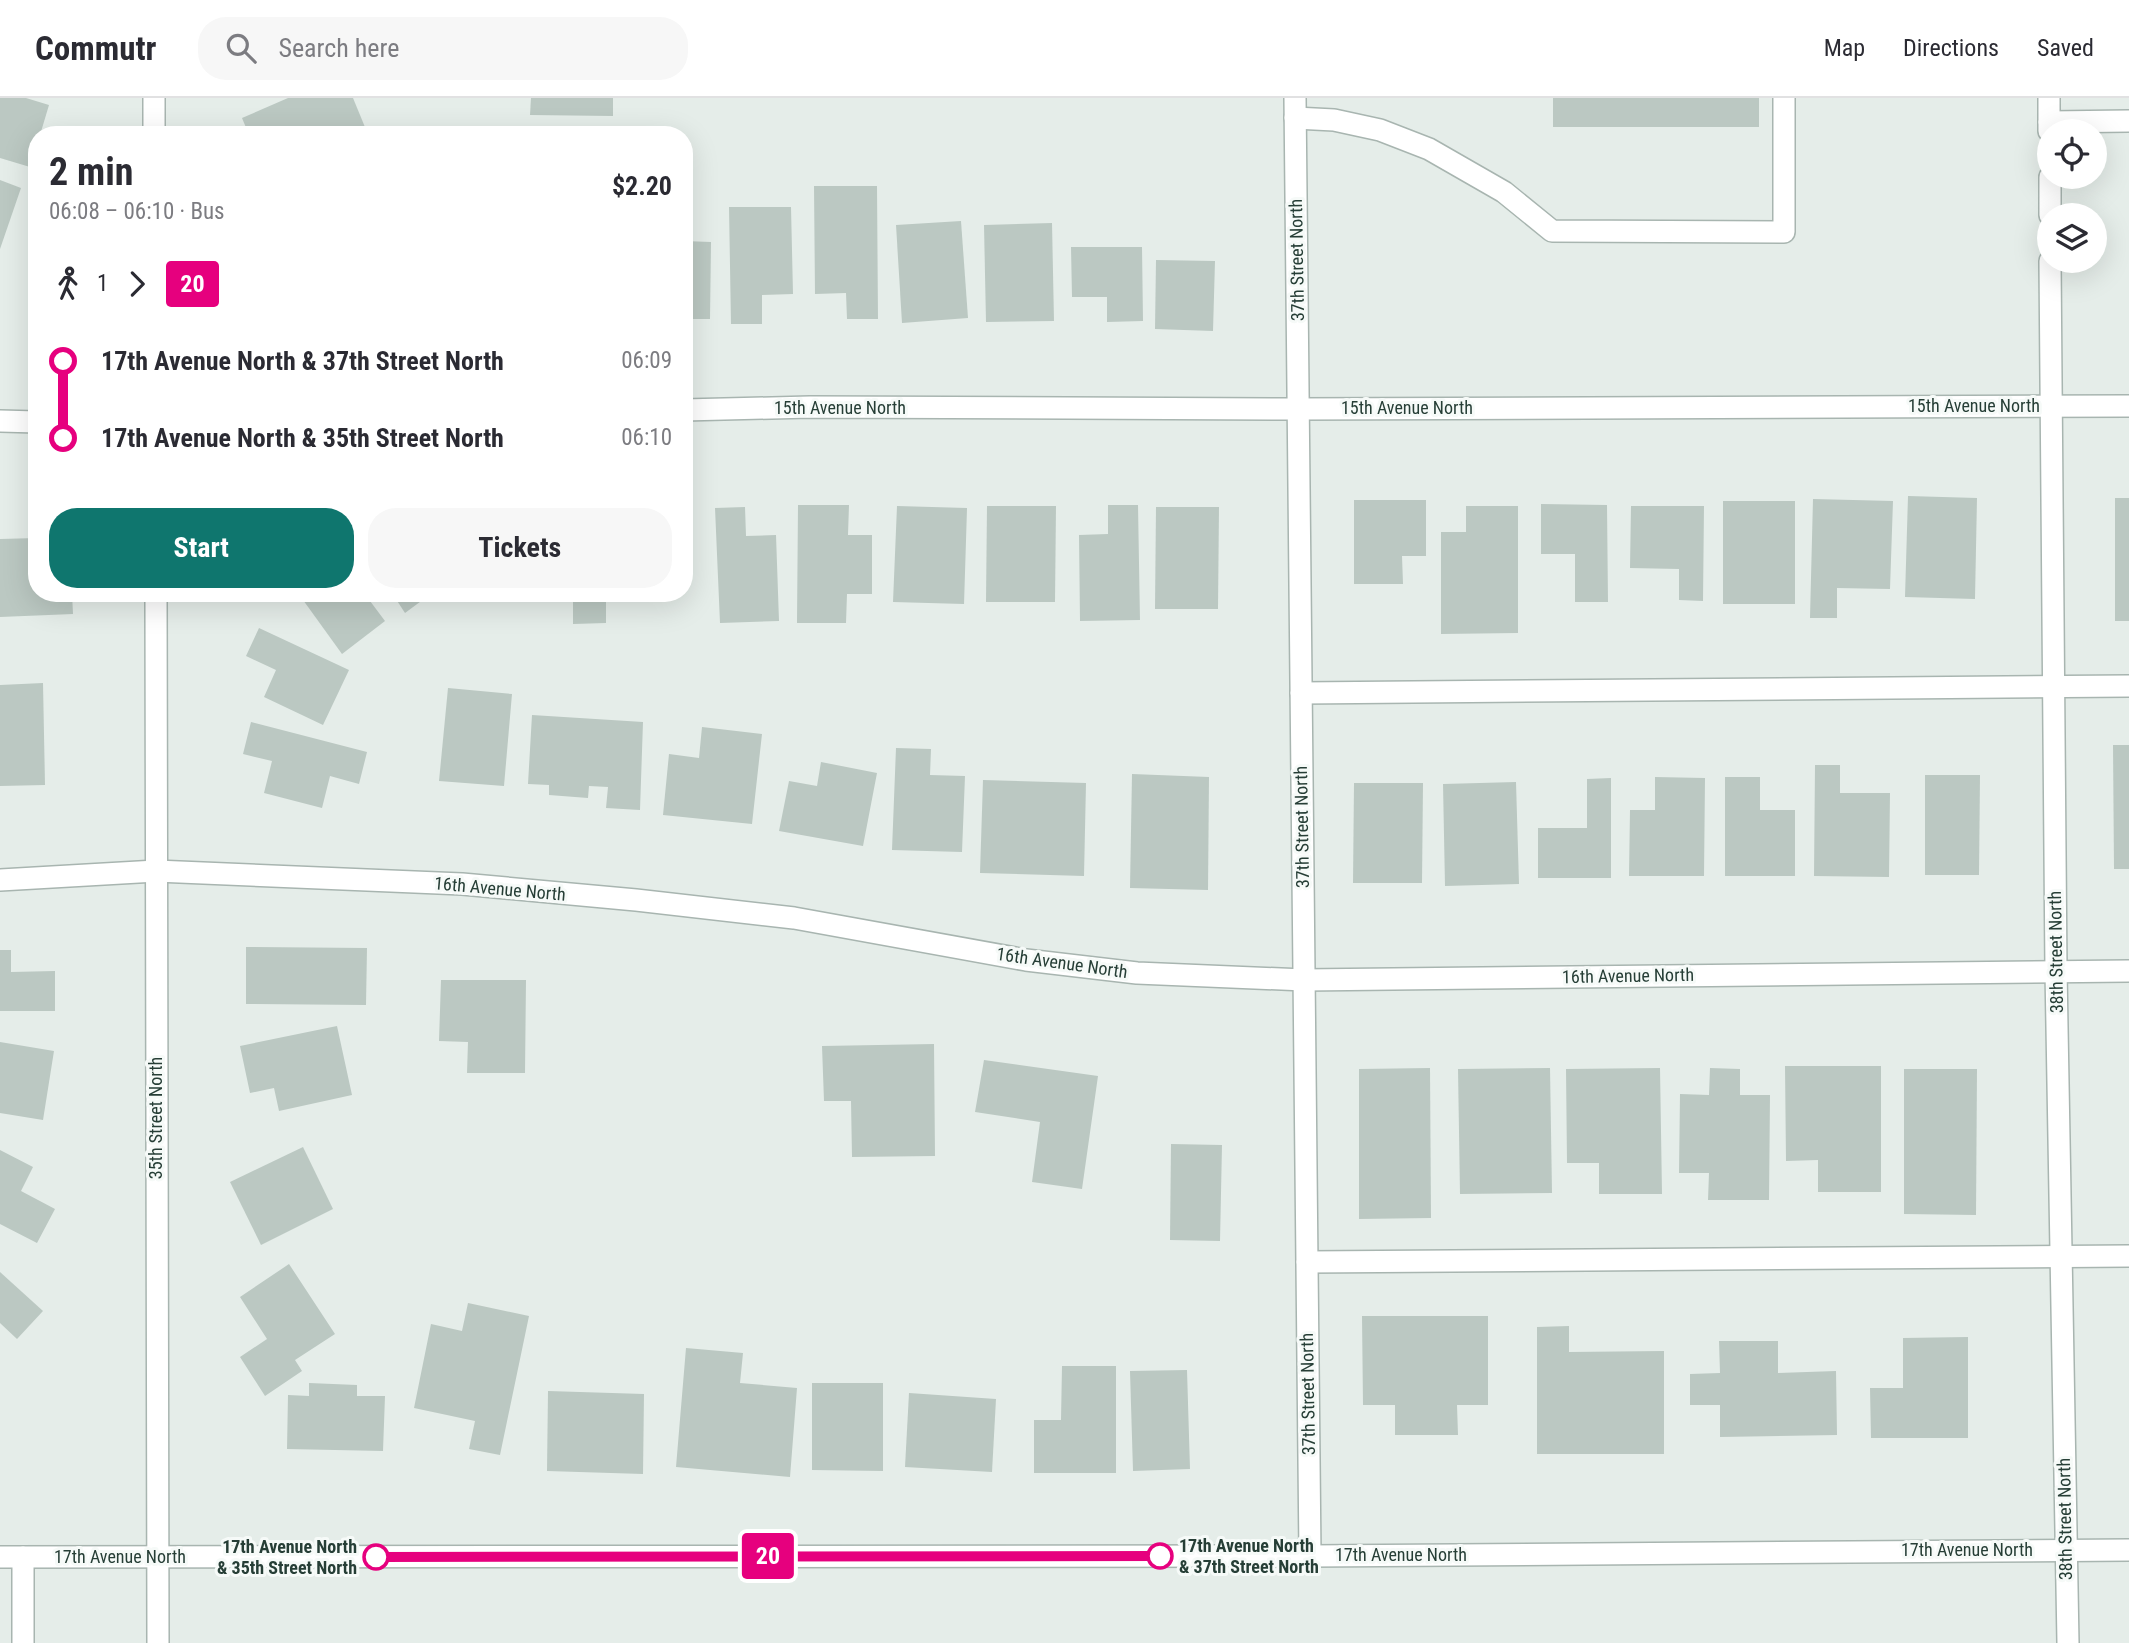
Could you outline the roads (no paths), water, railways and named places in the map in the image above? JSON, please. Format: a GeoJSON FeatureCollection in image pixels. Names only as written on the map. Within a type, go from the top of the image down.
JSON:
{"type":"FeatureCollection","features":[{"type":"Feature","properties":{"kind":"street"},"geometry":{"type":"LineString","coordinates":[[154,98],[154,126]]}},
{"type":"Feature","properties":{"kind":"street"},"geometry":{"type":"LineString","coordinates":[[1295,108],[1380,131],[1429,149],[1504,192],[1552,231],[1784,232],[1784,98]]}},
{"type":"Feature","properties":{"kind":"street"},"geometry":{"type":"LineString","coordinates":[[2049,98],[2049,119]]}},
{"type":"Feature","properties":{"kind":"street","name":"37th Street North"},"geometry":{"type":"LineString","coordinates":[[1295,108],[1310,1556]]}},
{"type":"Feature","properties":{"kind":"street"},"geometry":{"type":"LineString","coordinates":[[2107,122],[2129,121]]}},
{"type":"Feature","properties":{"kind":"street","name":"38th Street North"},"geometry":{"type":"LineString","coordinates":[[2050,273],[2056,971],[2068,1643]]}},
{"type":"Feature","properties":{"kind":"street","name":"15th Avenue North"},"geometry":{"type":"LineString","coordinates":[[693,410],[810,407],[2129,406]]}},
{"type":"Feature","properties":{"kind":"street"},"geometry":{"type":"LineString","coordinates":[[0,421],[28,422]]}},
{"type":"Feature","properties":{"kind":"street","name":"35th Street North"},"geometry":{"type":"LineString","coordinates":[[156,602],[158,1643]]}},
{"type":"Feature","properties":{"kind":"street"},"geometry":{"type":"LineString","coordinates":[[1301,694],[2129,686]]}},
{"type":"Feature","properties":{"kind":"street","name":"16th Avenue North"},"geometry":{"type":"LineString","coordinates":[[0,880],[156,871],[462,884],[794,918],[1038,962],[1137,974],[1304,980],[2129,971]]}},
{"type":"Feature","properties":{"kind":"street"},"geometry":{"type":"LineString","coordinates":[[1307,1262],[2129,1256]]}},
{"type":"Feature","properties":{"kind":"street","name":"17th Avenue North"},"geometry":{"type":"LineString","coordinates":[[0,1557],[1310,1556],[2129,1550]]}},
{"type":"Feature","properties":{"kind":"street"},"geometry":{"type":"LineString","coordinates":[[23,1557],[23,1643]]}},
{"type":"Feature","properties":{"kind":"place","name":"17th Avenue North & 37th Street North"},"geometry":{"type":"Point","coordinates":[1160,1556]}},
{"type":"Feature","properties":{"kind":"place","name":"17th Avenue North & 35th Street North"},"geometry":{"type":"Point","coordinates":[376,1557]}}]}
